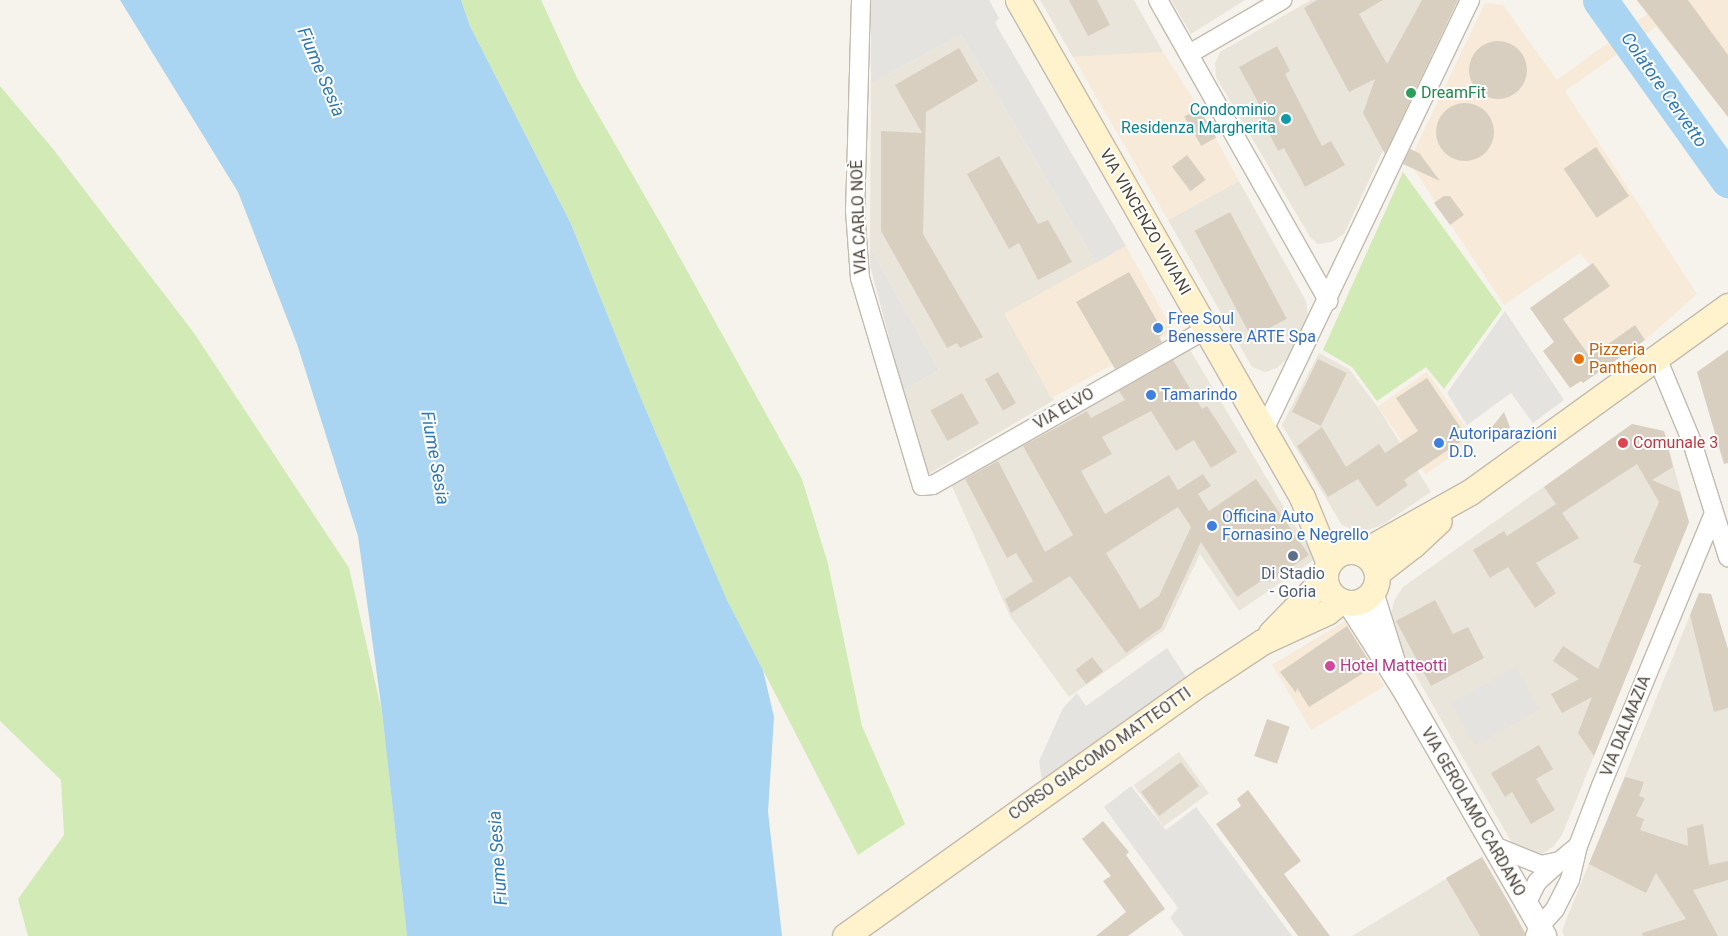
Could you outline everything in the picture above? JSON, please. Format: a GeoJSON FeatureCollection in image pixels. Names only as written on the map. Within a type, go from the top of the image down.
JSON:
{"type":"FeatureCollection","features":[{"type":"Feature","properties":{"kind":"main road","name":"VIA VINCENZO VIVIANI"},"geometry":{"type":"LineString","coordinates":[[1018,0],[1302,497],[1341,560]]}},
{"type":"Feature","properties":{"kind":"main road","name":"CORSO GIACOMO MATTEOTTI"},"geometry":{"type":"LineString","coordinates":[[1374,582],[1470,492],[1728,306]]}},
{"type":"Feature","properties":{"kind":"main road","name":"CORSO GIACOMO MATTEOTTI"},"geometry":{"type":"LineString","coordinates":[[1262,642],[1341,560],[1470,492]]}},
{"type":"Feature","properties":{"kind":"main road"},"geometry":{"type":"LineString","coordinates":[[1341,560],[1371,561],[1374,582],[1360,601],[1345,602],[1328,590],[1341,560]]}},
{"type":"Feature","properties":{"kind":"main road","name":"CORSO GIACOMO MATTEOTTI"},"geometry":{"type":"LineString","coordinates":[[845,936],[1203,681],[1262,642],[1345,602]]}},
{"type":"Feature","properties":{"kind":"street","name":"VIA CARLO NOÈ"},"geometry":{"type":"LineString","coordinates":[[861,0],[855,210],[860,278],[922,486]]}},
{"type":"Feature","properties":{"kind":"street"},"geometry":{"type":"LineString","coordinates":[[1158,0],[1328,300]]}},
{"type":"Feature","properties":{"kind":"street"},"geometry":{"type":"LineString","coordinates":[[1189,54],[1282,0]]}},
{"type":"Feature","properties":{"kind":"street"},"geometry":{"type":"LineString","coordinates":[[1264,430],[1328,300],[1470,0]]}},
{"type":"Feature","properties":{"kind":"street","name":"VIA ELVO"},"geometry":{"type":"LineString","coordinates":[[922,486],[933,485],[1206,328]]}},
{"type":"Feature","properties":{"kind":"street"},"geometry":{"type":"LineString","coordinates":[[1657,358],[1692,442],[1728,557]]}},
{"type":"Feature","properties":{"kind":"street","name":"VIA DALMAZIA"},"geometry":{"type":"LineString","coordinates":[[1540,933],[1570,880],[1578,846],[1601,786],[1714,513]]}},
{"type":"Feature","properties":{"kind":"street","name":"VIA GEROLAMO CARDANO"},"geometry":{"type":"LineString","coordinates":[[1374,582],[1402,687]]}},
{"type":"Feature","properties":{"kind":"street","name":"VIA GEROLAMO CARDANO"},"geometry":{"type":"LineString","coordinates":[[1345,602],[1402,687],[1526,904],[1540,933]]}},
{"type":"Feature","properties":{"kind":"street"},"geometry":{"type":"LineString","coordinates":[[1492,846],[1541,865],[1560,861]]}},
{"type":"Feature","properties":{"kind":"street"},"geometry":{"type":"LineString","coordinates":[[1526,904],[1537,882],[1578,846]]}},
{"type":"Feature","properties":{"kind":"shaded area"},"geometry":{"type":"Polygon","coordinates":[[[871,0],[989,0],[999,18],[995,23],[1126,246],[1096,263],[961,34],[871,84],[871,0]]]}},
{"type":"Feature","properties":{"kind":"shaded area"},"geometry":{"type":"Polygon","coordinates":[[[1040,0],[1134,0],[1163,52],[1073,57],[1040,0]]]}},
{"type":"Feature","properties":{"kind":"shaded area"},"geometry":{"type":"Polygon","coordinates":[[[1171,0],[1245,0],[1191,34],[1171,0]]]}},
{"type":"Feature","properties":{"kind":"shaded area"},"geometry":{"type":"Polygon","coordinates":[[[1311,0],[1453,0],[1344,234],[1332,242],[1318,244],[1310,237],[1216,77],[1215,64],[1220,52],[1311,0]]]}},
{"type":"Feature","properties":{"kind":"shaded area"},"geometry":{"type":"Polygon","coordinates":[[[1636,0],[1728,0],[1728,117],[1699,78],[1656,27],[1565,91],[1697,294],[1645,340],[1583,383],[1581,381],[1570,388],[1543,351],[1554,342],[1530,308],[1590,265],[1580,253],[1504,305],[1409,162],[1485,3],[1503,5],[1557,80],[1647,14],[1636,0]]]}},
{"type":"Feature","properties":{"kind":"shaded area"},"geometry":{"type":"Polygon","coordinates":[[[961,34],[1096,263],[1005,315],[1054,400],[927,475],[903,391],[939,370],[870,247],[871,84],[961,34]]]}},
{"type":"Feature","properties":{"kind":"shaded area"},"geometry":{"type":"Polygon","coordinates":[[[1163,52],[1199,108],[1239,181],[1168,220],[1073,57],[1163,52]]]}},
{"type":"Feature","properties":{"kind":"shaded area"},"geometry":{"type":"Polygon","coordinates":[[[1239,181],[1306,301],[1308,315],[1288,358],[1277,368],[1265,372],[1252,367],[1168,220],[1239,181]]]}},
{"type":"Feature","properties":{"kind":"shaded area"},"geometry":{"type":"Polygon","coordinates":[[[1126,246],[1173,331],[1051,398],[1004,313],[1126,246]]]}},
{"type":"Feature","properties":{"kind":"shaded area"},"geometry":{"type":"Polygon","coordinates":[[[870,247],[939,370],[903,391],[870,265],[870,247]]]}},
{"type":"Feature","properties":{"kind":"shaded area"},"geometry":{"type":"Polygon","coordinates":[[[1505,311],[1564,400],[1533,423],[1511,393],[1467,425],[1447,393],[1505,311]]]}},
{"type":"Feature","properties":{"kind":"shaded area"},"geometry":{"type":"Polygon","coordinates":[[[1187,345],[1315,559],[1239,611],[1200,554],[1164,630],[1069,697],[1010,616],[950,482],[1187,345]]]}},
{"type":"Feature","properties":{"kind":"shaded area"},"geometry":{"type":"Polygon","coordinates":[[[1319,353],[1349,369],[1377,406],[1431,492],[1382,525],[1368,530],[1354,530],[1342,525],[1282,425],[1319,353]]]}},
{"type":"Feature","properties":{"kind":"shaded area"},"geometry":{"type":"Polygon","coordinates":[[[1427,372],[1475,440],[1425,474],[1378,406],[1427,372]]]}},
{"type":"Feature","properties":{"kind":"shaded area"},"geometry":{"type":"Polygon","coordinates":[[[1632,424],[1664,431],[1689,522],[1562,835],[1553,847],[1542,854],[1532,855],[1520,852],[1512,843],[1400,648],[1394,633],[1391,615],[1394,601],[1403,587],[1632,424]]]}},
{"type":"Feature","properties":{"kind":"shaded area"},"geometry":{"type":"Polygon","coordinates":[[[1699,593],[1711,594],[1728,649],[1728,936],[1564,936],[1562,932],[1566,920],[1699,593]]]}},
{"type":"Feature","properties":{"kind":"shaded area"},"geometry":{"type":"Polygon","coordinates":[[[1345,621],[1384,686],[1311,730],[1272,665],[1345,621]]]}},
{"type":"Feature","properties":{"kind":"shaded area"},"geometry":{"type":"Polygon","coordinates":[[[1167,648],[1186,677],[1042,781],[1039,761],[1063,708],[1077,693],[1086,706],[1167,648]]]}},
{"type":"Feature","properties":{"kind":"shaded area"},"geometry":{"type":"Polygon","coordinates":[[[1516,667],[1540,710],[1475,746],[1451,703],[1516,667]]]}},
{"type":"Feature","properties":{"kind":"shaded area"},"geometry":{"type":"Polygon","coordinates":[[[1179,752],[1209,793],[1164,826],[1134,785],[1179,752]]]}},
{"type":"Feature","properties":{"kind":"shaded area"},"geometry":{"type":"Polygon","coordinates":[[[1131,786],[1166,830],[1196,807],[1292,936],[1184,936],[1170,918],[1178,908],[1104,807],[1131,786]]]}},
{"type":"Feature","properties":{"kind":"shaded area"},"geometry":{"type":"Polygon","coordinates":[[[1482,857],[1527,936],[1352,936],[1482,857]]]}},
{"type":"Feature","properties":{"kind":"green space"},"geometry":{"type":"Polygon","coordinates":[[[461,0],[541,0],[577,78],[669,238],[802,479],[828,564],[862,726],[905,824],[858,855],[726,598],[640,396],[571,224],[470,26],[461,0]]]}},
{"type":"Feature","properties":{"kind":"green space"},"geometry":{"type":"Polygon","coordinates":[[[0,86],[53,149],[194,333],[349,568],[382,712],[407,936],[28,936],[18,899],[64,835],[61,780],[0,721],[0,86]]]}},
{"type":"Feature","properties":{"kind":"green space"},"geometry":{"type":"Polygon","coordinates":[[[1403,172],[1502,309],[1444,389],[1426,367],[1377,401],[1352,367],[1323,350],[1403,172]]]}},
{"type":"Feature","properties":{"kind":"water","name":"Fiume Sesia"},"geometry":{"type":"Polygon","coordinates":[[[120,0],[461,0],[470,26],[571,224],[640,396],[726,598],[763,670],[774,717],[768,812],[782,936],[407,936],[382,712],[358,536],[297,344],[238,192],[120,0]]]}},
{"type":"Feature","properties":{"kind":"building"},"geometry":{"type":"Polygon","coordinates":[[[1069,0],[1097,0],[1110,25],[1088,36],[1069,0]]]}},
{"type":"Feature","properties":{"kind":"building"},"geometry":{"type":"Polygon","coordinates":[[[1317,0],[1383,0],[1359,14],[1387,64],[1422,0],[1458,0],[1385,154],[1363,113],[1375,79],[1349,92],[1304,8],[1317,0]]]}},
{"type":"Feature","properties":{"kind":"building"},"geometry":{"type":"Polygon","coordinates":[[[1637,0],[1688,0],[1728,55],[1728,117],[1637,0]]]}},
{"type":"Feature","properties":{"kind":"building"},"geometry":{"type":"Polygon","coordinates":[[[1492,41],[1504,41],[1519,49],[1527,64],[1527,76],[1519,91],[1504,99],[1492,99],[1477,91],[1469,76],[1469,64],[1477,49],[1492,41]]]}},
{"type":"Feature","properties":{"kind":"building"},"geometry":{"type":"Polygon","coordinates":[[[1277,46],[1290,71],[1285,74],[1322,146],[1331,141],[1345,165],[1305,187],[1284,148],[1278,151],[1255,106],[1259,104],[1239,67],[1277,46]]]}},
{"type":"Feature","properties":{"kind":"building"},"geometry":{"type":"Polygon","coordinates":[[[959,48],[978,81],[926,112],[923,234],[983,337],[960,348],[957,343],[947,348],[881,231],[881,131],[922,133],[895,85],[959,48]]]}},
{"type":"Feature","properties":{"kind":"building"},"geometry":{"type":"Polygon","coordinates":[[[1459,103],[1471,103],[1486,111],[1494,126],[1494,138],[1486,153],[1471,161],[1459,161],[1444,153],[1436,138],[1436,126],[1444,111],[1459,103]]]}},
{"type":"Feature","properties":{"kind":"building"},"geometry":{"type":"Polygon","coordinates":[[[1199,108],[1216,137],[1201,146],[1184,116],[1199,108]]]}},
{"type":"Feature","properties":{"kind":"building"},"geometry":{"type":"Polygon","coordinates":[[[1596,147],[1629,196],[1597,218],[1564,169],[1596,147]]]}},
{"type":"Feature","properties":{"kind":"building"},"geometry":{"type":"Polygon","coordinates":[[[1410,149],[1419,153],[1440,181],[1403,164],[1410,149]]]}},
{"type":"Feature","properties":{"kind":"building"},"geometry":{"type":"Polygon","coordinates":[[[1187,155],[1206,180],[1190,191],[1172,166],[1187,155]]]}},
{"type":"Feature","properties":{"kind":"building"},"geometry":{"type":"Polygon","coordinates":[[[999,156],[1038,224],[1048,220],[1072,262],[1038,280],[1019,243],[1009,249],[967,174],[999,156]]]}},
{"type":"Feature","properties":{"kind":"building"},"geometry":{"type":"Polygon","coordinates":[[[1444,196],[1450,196],[1464,215],[1450,225],[1434,203],[1444,196]]]}},
{"type":"Feature","properties":{"kind":"building"},"geometry":{"type":"Polygon","coordinates":[[[1230,212],[1287,319],[1251,338],[1195,231],[1230,212]]]}},
{"type":"Feature","properties":{"kind":"building"},"geometry":{"type":"Polygon","coordinates":[[[1593,263],[1610,286],[1563,319],[1590,357],[1635,325],[1645,340],[1583,383],[1581,381],[1570,388],[1543,351],[1554,342],[1530,308],[1593,263]]]}},
{"type":"Feature","properties":{"kind":"building"},"geometry":{"type":"Polygon","coordinates":[[[1129,272],[1164,333],[1159,337],[1162,342],[1115,369],[1076,302],[1129,272]]]}},
{"type":"Feature","properties":{"kind":"building"},"geometry":{"type":"Polygon","coordinates":[[[1728,350],[1728,463],[1724,464],[1697,372],[1728,350]]]}},
{"type":"Feature","properties":{"kind":"building"},"geometry":{"type":"Polygon","coordinates":[[[1318,359],[1347,373],[1321,426],[1292,412],[1318,359]]]}},
{"type":"Feature","properties":{"kind":"building"},"geometry":{"type":"Polygon","coordinates":[[[1173,360],[1202,409],[1207,406],[1237,452],[1211,468],[1194,440],[1176,451],[1151,411],[1102,437],[1112,454],[1081,471],[1105,514],[1169,475],[1178,490],[1203,474],[1211,486],[1198,494],[1209,511],[1256,479],[1309,555],[1270,582],[1267,577],[1237,597],[1201,542],[1161,628],[1126,653],[1070,576],[1011,613],[1005,599],[1033,581],[1016,553],[1007,558],[965,479],[998,461],[1045,552],[1073,535],[1023,446],[1087,411],[1091,418],[1125,400],[1119,391],[1173,360]],[[1178,507],[1106,553],[1140,609],[1159,596],[1191,527],[1178,507]]]}},
{"type":"Feature","properties":{"kind":"building"},"geometry":{"type":"Polygon","coordinates":[[[998,372],[1016,403],[1003,411],[985,380],[998,372]]]}},
{"type":"Feature","properties":{"kind":"building"},"geometry":{"type":"Polygon","coordinates":[[[1427,378],[1467,437],[1404,480],[1408,485],[1377,507],[1358,479],[1328,497],[1297,446],[1322,427],[1346,467],[1379,444],[1385,453],[1418,431],[1396,398],[1427,378]]]}},
{"type":"Feature","properties":{"kind":"building"},"geometry":{"type":"Polygon","coordinates":[[[962,393],[979,424],[947,441],[931,410],[962,393]]]}},
{"type":"Feature","properties":{"kind":"building"},"geometry":{"type":"Polygon","coordinates":[[[1504,412],[1511,430],[1507,436],[1499,438],[1492,433],[1492,427],[1504,412]]]}},
{"type":"Feature","properties":{"kind":"building"},"geometry":{"type":"Polygon","coordinates":[[[1632,424],[1664,431],[1673,467],[1652,480],[1680,492],[1689,522],[1594,756],[1578,733],[1592,697],[1562,713],[1551,694],[1579,679],[1553,661],[1563,646],[1598,669],[1641,565],[1633,562],[1659,502],[1637,464],[1562,513],[1579,538],[1536,563],[1556,593],[1535,608],[1508,567],[1490,578],[1473,550],[1504,531],[1507,536],[1556,504],[1544,487],[1632,424]]]}},
{"type":"Feature","properties":{"kind":"building"},"geometry":{"type":"Polygon","coordinates":[[[1699,593],[1711,594],[1728,649],[1728,708],[1714,712],[1690,615],[1699,593]]]}},
{"type":"Feature","properties":{"kind":"building"},"geometry":{"type":"Polygon","coordinates":[[[1435,600],[1453,634],[1468,627],[1484,658],[1431,686],[1396,621],[1435,600]]]}},
{"type":"Feature","properties":{"kind":"building","name":"Hotel Matteotti"},"geometry":{"type":"Polygon","coordinates":[[[1347,626],[1373,667],[1309,707],[1297,688],[1296,693],[1280,672],[1347,626]]]}},
{"type":"Feature","properties":{"kind":"building"},"geometry":{"type":"Polygon","coordinates":[[[1092,657],[1103,671],[1087,684],[1075,670],[1092,657]]]}},
{"type":"Feature","properties":{"kind":"building"},"geometry":{"type":"Polygon","coordinates":[[[1267,719],[1290,727],[1277,764],[1254,756],[1267,719]]]}},
{"type":"Feature","properties":{"kind":"building"},"geometry":{"type":"Polygon","coordinates":[[[1539,745],[1553,769],[1536,779],[1555,810],[1531,824],[1512,792],[1505,797],[1491,773],[1539,745]]]}},
{"type":"Feature","properties":{"kind":"building"},"geometry":{"type":"Polygon","coordinates":[[[1181,762],[1199,786],[1159,816],[1141,792],[1181,762]]]}},
{"type":"Feature","properties":{"kind":"building"},"geometry":{"type":"Polygon","coordinates":[[[1625,777],[1644,782],[1639,796],[1645,798],[1636,816],[1644,819],[1640,830],[1688,846],[1687,828],[1703,824],[1709,865],[1728,861],[1728,880],[1693,890],[1718,936],[1643,936],[1642,933],[1686,919],[1656,873],[1646,893],[1589,864],[1625,777]]]}},
{"type":"Feature","properties":{"kind":"building"},"geometry":{"type":"Polygon","coordinates":[[[1248,790],[1301,861],[1284,874],[1330,936],[1298,936],[1216,824],[1241,806],[1237,799],[1248,790]]]}},
{"type":"Feature","properties":{"kind":"building"},"geometry":{"type":"Polygon","coordinates":[[[1103,821],[1129,852],[1126,855],[1165,909],[1128,936],[1096,936],[1126,912],[1103,881],[1111,876],[1082,839],[1103,821]]]}},
{"type":"Feature","properties":{"kind":"building"},"geometry":{"type":"Polygon","coordinates":[[[1482,857],[1510,905],[1525,936],[1480,936],[1446,878],[1482,857]]]}},
{"type":"Feature","properties":{"kind":"waterway","name":"Colatore Cervetto"},"geometry":{"type":"LineString","coordinates":[[1600,0],[1728,180]]}},
{"type":"Feature","properties":{"kind":"place","name":"DreamFit"},"geometry":{"type":"Point","coordinates":[1411,93]}},
{"type":"Feature","properties":{"kind":"place","name":"Condominio Residenza Margherita"},"geometry":{"type":"Point","coordinates":[1286,119]}},
{"type":"Feature","properties":{"kind":"place","name":"Free Soul Benessere ARTE Spa"},"geometry":{"type":"Point","coordinates":[1158,328]}},
{"type":"Feature","properties":{"kind":"place","name":"Pizzeria Pantheon"},"geometry":{"type":"Point","coordinates":[1579,359]}},
{"type":"Feature","properties":{"kind":"place","name":"Tamarindo"},"geometry":{"type":"Point","coordinates":[1151,395]}},
{"type":"Feature","properties":{"kind":"place","name":"Autoriparazioni D.D."},"geometry":{"type":"Point","coordinates":[1439,443]}},
{"type":"Feature","properties":{"kind":"place","name":"Comunale 3"},"geometry":{"type":"Point","coordinates":[1623,443]}},
{"type":"Feature","properties":{"kind":"place","name":"Officina Auto Fornasino e Negrello"},"geometry":{"type":"Point","coordinates":[1212,526]}},
{"type":"Feature","properties":{"kind":"place","name":"Di Stadio - Goria"},"geometry":{"type":"Point","coordinates":[1293,556]}},
{"type":"Feature","properties":{"kind":"place","name":"Hotel Matteotti"},"geometry":{"type":"Point","coordinates":[1330,666]}}]}
